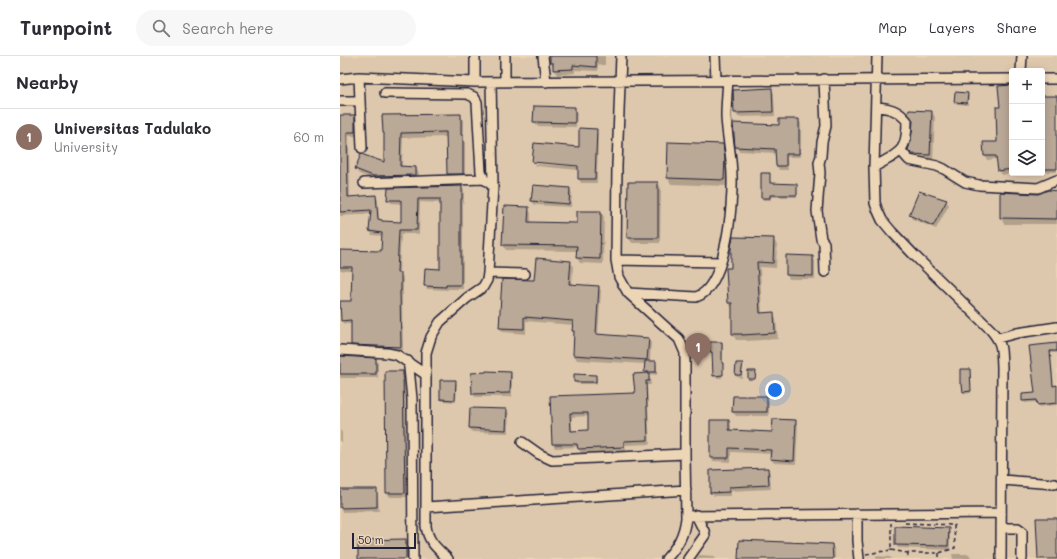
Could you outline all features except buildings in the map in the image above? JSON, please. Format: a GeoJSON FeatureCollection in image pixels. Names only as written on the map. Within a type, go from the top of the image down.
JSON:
{"type":"FeatureCollection","features":[{"type":"Feature","properties":{"kind":"lane"},"geometry":{"type":"LineString","coordinates":[[475,56],[475,82]]}},
{"type":"Feature","properties":{"kind":"lane"},"geometry":{"type":"LineString","coordinates":[[505,56],[506,82]]}},
{"type":"Feature","properties":{"kind":"lane"},"geometry":{"type":"LineString","coordinates":[[543,56],[546,82]]}},
{"type":"Feature","properties":{"kind":"lane"},"geometry":{"type":"LineString","coordinates":[[621,56],[619,82],[616,260],[619,277],[628,293],[680,339],[686,360],[686,516],[683,536],[680,543],[666,559]]}},
{"type":"Feature","properties":{"kind":"lane"},"geometry":{"type":"LineString","coordinates":[[715,56],[716,80]]}},
{"type":"Feature","properties":{"kind":"lane"},"geometry":{"type":"LineString","coordinates":[[876,56],[874,167],[876,202],[882,220],[915,256],[998,338],[1002,350],[1001,559]]}},
{"type":"Feature","properties":{"kind":"lane"},"geometry":{"type":"LineString","coordinates":[[1021,68],[1022,56]]}},
{"type":"Feature","properties":{"kind":"lane"},"geometry":{"type":"LineString","coordinates":[[359,77],[362,148]]}},
{"type":"Feature","properties":{"kind":"lane"},"geometry":{"type":"LineString","coordinates":[[340,79],[359,77],[475,82],[619,82],[824,79],[1009,79]]}},
{"type":"Feature","properties":{"kind":"lane"},"geometry":{"type":"LineString","coordinates":[[824,79],[826,126],[819,163],[820,173],[817,211],[821,239],[824,244],[824,272]]}},
{"type":"Feature","properties":{"kind":"lane"},"geometry":{"type":"LineString","coordinates":[[1045,79],[1057,79]]}},
{"type":"Feature","properties":{"kind":"lane"},"geometry":{"type":"LineString","coordinates":[[628,293],[696,297],[701,296],[714,281],[723,256],[731,215],[732,177],[726,117],[728,80]]}},
{"type":"Feature","properties":{"kind":"lane"},"geometry":{"type":"LineString","coordinates":[[448,559],[432,544],[427,536],[426,353],[431,337],[440,322],[467,298],[483,287],[487,280],[493,186],[491,82]]}},
{"type":"Feature","properties":{"kind":"lane"},"geometry":{"type":"LineString","coordinates":[[385,93],[467,94],[474,97],[477,102],[481,172],[484,179],[493,186]]}},
{"type":"Feature","properties":{"kind":"lane"},"geometry":{"type":"LineString","coordinates":[[340,101],[360,101]]}},
{"type":"Feature","properties":{"kind":"lane"},"geometry":{"type":"LineString","coordinates":[[874,167],[901,151],[905,146],[907,135],[907,121],[896,111],[890,108],[876,107]]}},
{"type":"Feature","properties":{"kind":"lane"},"geometry":{"type":"LineString","coordinates":[[901,151],[909,160],[938,166],[965,182],[972,184],[1038,188],[1057,180]]}},
{"type":"Feature","properties":{"kind":"lane"},"geometry":{"type":"LineString","coordinates":[[364,183],[484,179]]}},
{"type":"Feature","properties":{"kind":"lane"},"geometry":{"type":"LineString","coordinates":[[616,260],[721,262]]}},
{"type":"Feature","properties":{"kind":"lane"},"geometry":{"type":"LineString","coordinates":[[488,274],[525,274]]}},
{"type":"Feature","properties":{"kind":"lane"},"geometry":{"type":"LineString","coordinates":[[998,338],[1016,333],[1057,327]]}},
{"type":"Feature","properties":{"kind":"lane"},"geometry":{"type":"LineString","coordinates":[[340,350],[396,355],[408,361],[425,374]]}},
{"type":"Feature","properties":{"kind":"lane"},"geometry":{"type":"LineString","coordinates":[[408,361],[412,399],[413,559]]}},
{"type":"Feature","properties":{"kind":"lane"},"geometry":{"type":"LineString","coordinates":[[522,442],[539,454],[552,460],[685,454]]}},
{"type":"Feature","properties":{"kind":"lane"},"geometry":{"type":"LineString","coordinates":[[1002,480],[1055,484]]}},
{"type":"Feature","properties":{"kind":"lane"},"geometry":{"type":"LineString","coordinates":[[426,507],[686,490]]}},
{"type":"Feature","properties":{"kind":"lane"},"geometry":{"type":"LineString","coordinates":[[857,514],[857,541],[859,557]]}},
{"type":"Feature","properties":{"kind":"lane"},"geometry":{"type":"LineString","coordinates":[[686,516],[1001,514]]}},
{"type":"Feature","properties":{"kind":"lane"},"geometry":{"type":"LineString","coordinates":[[688,559],[705,535],[696,516]]}},
{"type":"Feature","properties":{"kind":"lane"},"geometry":{"type":"LineString","coordinates":[[1001,528],[1018,528],[1022,531],[1022,559]]}},
{"type":"Feature","properties":{"kind":"path"},"geometry":{"type":"LineString","coordinates":[[891,523],[891,550]]}},
{"type":"Feature","properties":{"kind":"path"},"geometry":{"type":"LineString","coordinates":[[859,557],[891,550],[908,553],[939,553],[955,548],[954,525],[899,523]]}},
{"type":"Feature","properties":{"kind":"path"},"geometry":{"type":"LineString","coordinates":[[908,553],[908,559]]}},
{"type":"Feature","properties":{"kind":"path"},"geometry":{"type":"LineString","coordinates":[[939,553],[939,559]]}},
{"type":"Feature","properties":{"kind":"shaded area"},"geometry":{"type":"Polygon","coordinates":[[[340,56],[1057,56],[1057,559],[340,559],[340,56]]]}},
{"type":"Feature","properties":{"kind":"place","name":"Universitas Tadulako"},"geometry":{"type":"Point","coordinates":[698,366]}}]}
